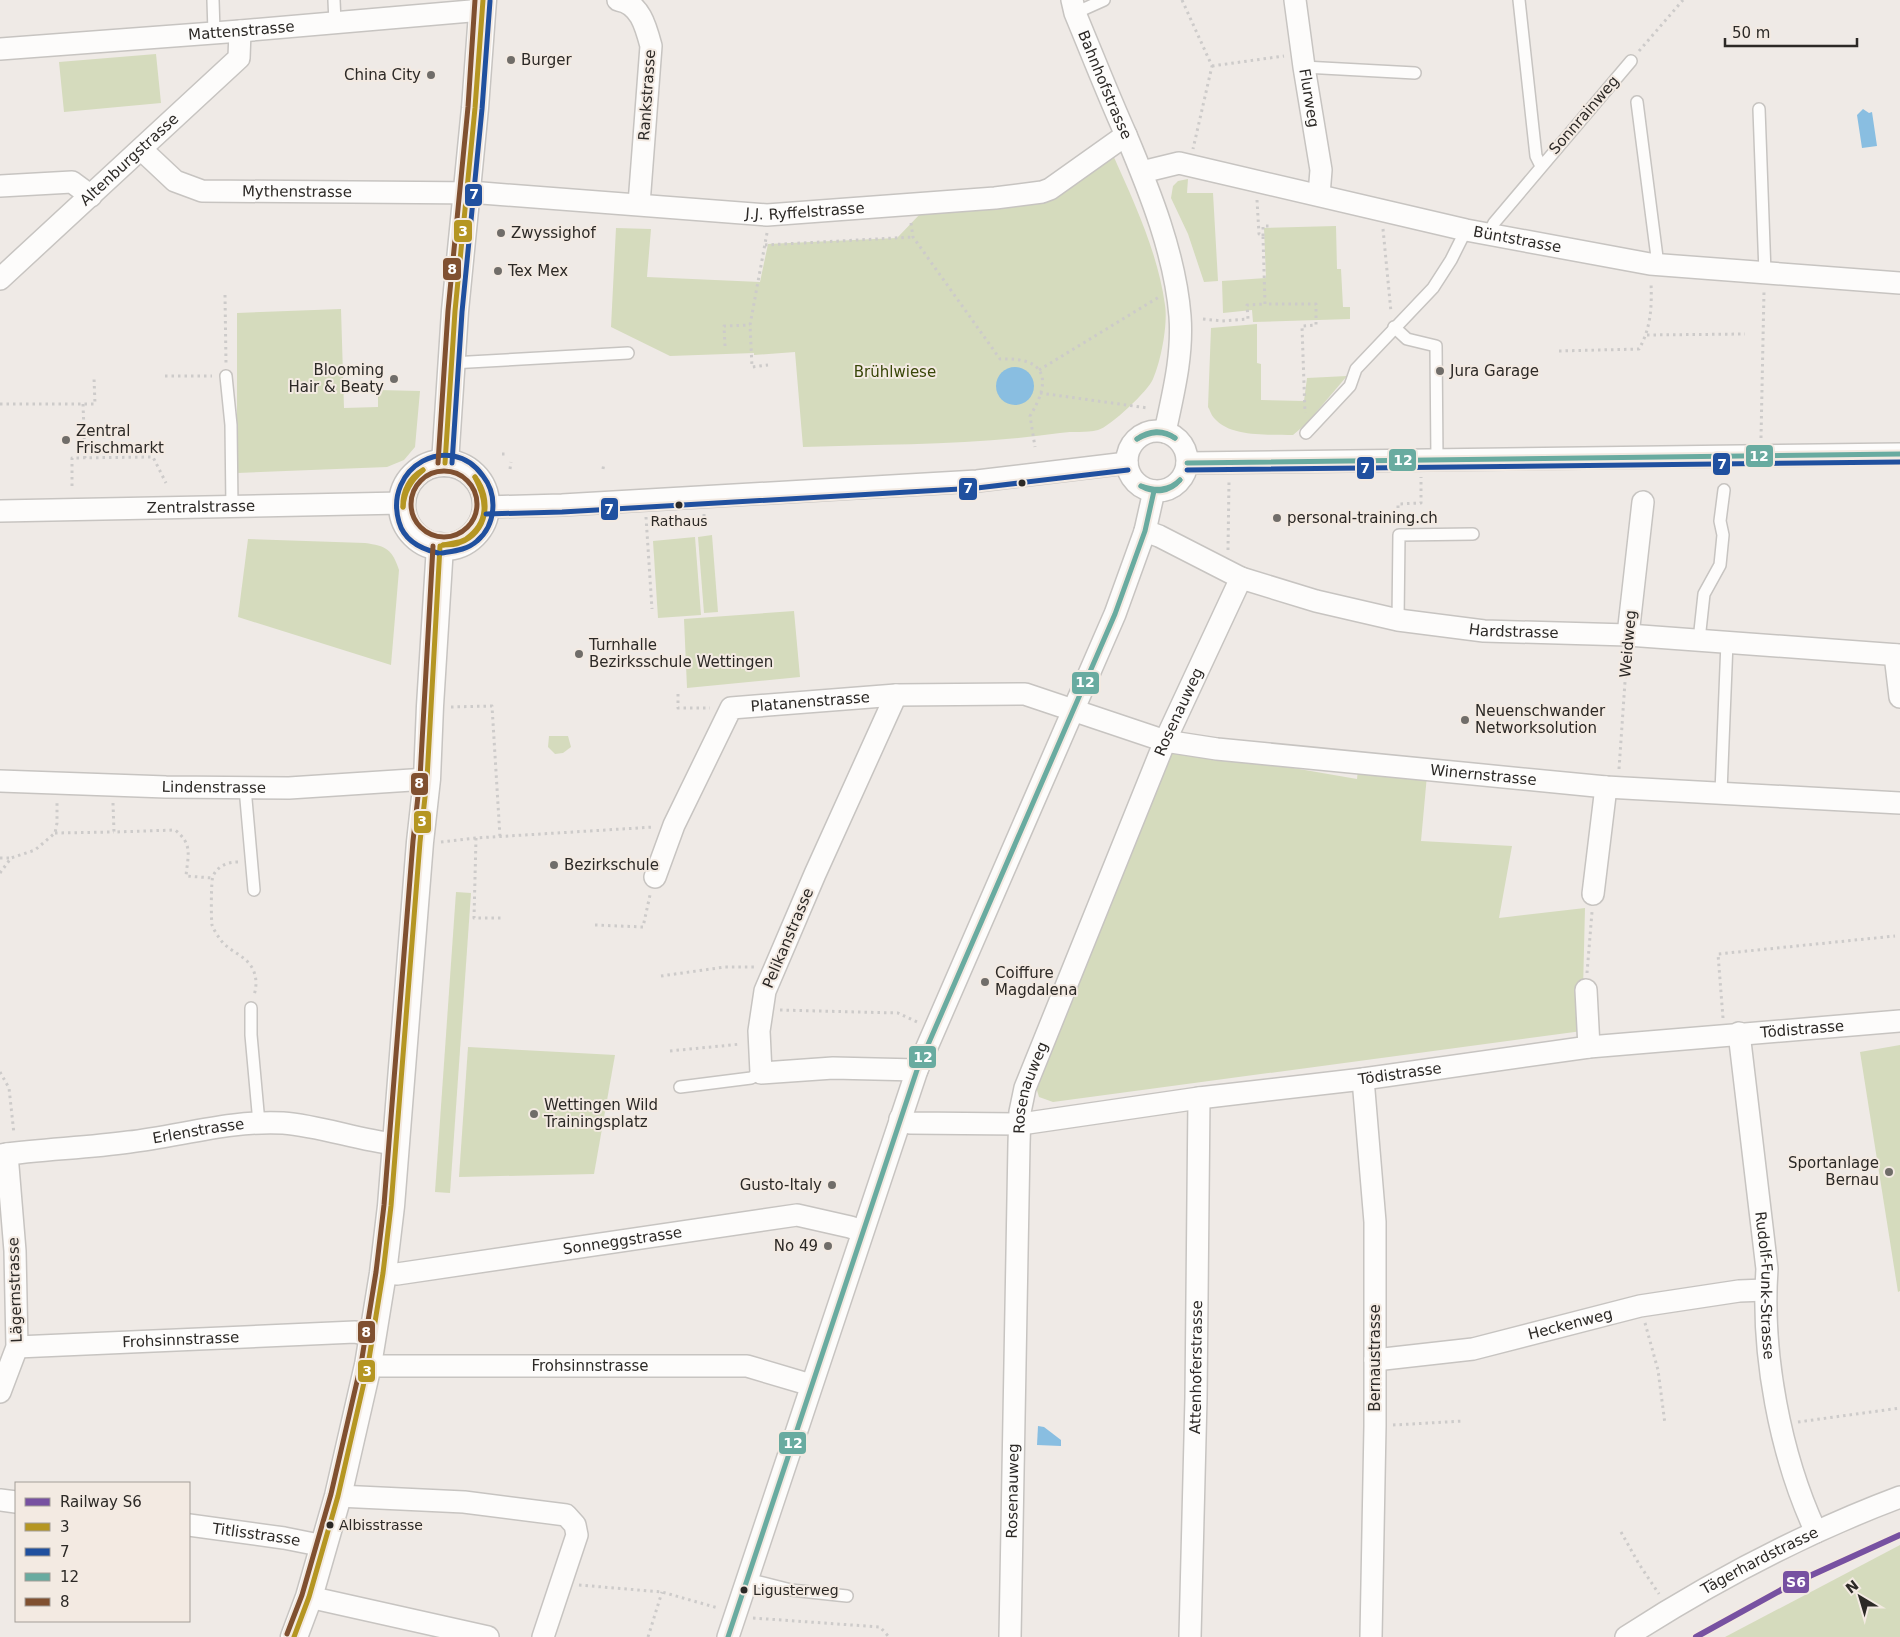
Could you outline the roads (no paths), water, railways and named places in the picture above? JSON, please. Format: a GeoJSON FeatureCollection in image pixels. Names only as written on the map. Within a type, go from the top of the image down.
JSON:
{"type":"FeatureCollection","features":[{"type":"Feature","properties":{"kind":"street","name":"Rankstrasse"},"geometry":{"type":"LineString","coordinates":[[621,0],[636,10],[646,26],[651,46],[639,204]]}},
{"type":"Feature","properties":{"kind":"street","name":"Flurweg"},"geometry":{"type":"LineString","coordinates":[[1295,0],[1321,170],[1319,195]]}},
{"type":"Feature","properties":{"kind":"street","name":"Mattenstrasse"},"geometry":{"type":"LineString","coordinates":[[0,49],[335,23],[483,5]]}},
{"type":"Feature","properties":{"kind":"street"},"geometry":{"type":"LineString","coordinates":[[445,463],[451,363],[483,5]]}},
{"type":"Feature","properties":{"kind":"street","name":"Bahnhofstrasse"},"geometry":{"type":"LineString","coordinates":[[1073,6],[1142,172],[1176,283],[1180,318],[1178,371],[1165,432]]}},
{"type":"Feature","properties":{"kind":"street","name":"Altenburgstrasse"},"geometry":{"type":"LineString","coordinates":[[0,279],[142,150],[239,58],[240,31]]}},
{"type":"Feature","properties":{"kind":"street","name":"J.J. Ryffelstrasse"},"geometry":{"type":"LineString","coordinates":[[467,193],[639,204],[768,215],[995,198],[1042,192],[1050,189],[1126,135]]}},
{"type":"Feature","properties":{"kind":"street","name":"Mythenstrasse"},"geometry":{"type":"LineString","coordinates":[[142,150],[175,181],[202,191],[467,193]]}},
{"type":"Feature","properties":{"kind":"street","name":"Büntstrasse"},"geometry":{"type":"LineString","coordinates":[[1142,172],[1178,163],[1466,230],[1654,265],[1900,283]]}},
{"type":"Feature","properties":{"kind":"street"},"geometry":{"type":"LineString","coordinates":[[0,186],[72,182],[91,196]]}},
{"type":"Feature","properties":{"kind":"street"},"geometry":{"type":"LineString","coordinates":[[1157,431],[1172,435],[1184,447],[1187,463],[1185,472],[1180,480],[1172,487],[1154,491],[1139,484],[1133,478],[1127,463],[1130,448],[1142,436],[1157,431]]}},
{"type":"Feature","properties":{"kind":"street"},"geometry":{"type":"LineString","coordinates":[[1187,463],[1900,454]]}},
{"type":"Feature","properties":{"kind":"street"},"geometry":{"type":"LineString","coordinates":[[445,463],[455,464],[468,470],[478,480],[485,493],[486,507],[483,520],[476,532],[460,543],[440,546],[427,543],[416,535],[408,525],[403,513],[402,503],[404,492],[410,481],[420,471],[431,465],[445,463]]}},
{"type":"Feature","properties":{"kind":"street"},"geometry":{"type":"LineString","coordinates":[[486,507],[562,505],[977,481],[1127,463]]}},
{"type":"Feature","properties":{"kind":"street"},"geometry":{"type":"LineString","coordinates":[[728,1637],[917,1070],[1115,614],[1145,531],[1154,491]]}},
{"type":"Feature","properties":{"kind":"street","name":"Weidweg"},"geometry":{"type":"LineString","coordinates":[[1628,635],[1643,502]]}},
{"type":"Feature","properties":{"kind":"street","name":"Zentralstrasse"},"geometry":{"type":"LineString","coordinates":[[0,511],[402,503]]}},
{"type":"Feature","properties":{"kind":"street","name":"Hardstrasse"},"geometry":{"type":"LineString","coordinates":[[1145,531],[1159,536],[1241,578],[1316,601],[1398,620],[1484,631],[1628,635],[1897,655]]}},
{"type":"Feature","properties":{"kind":"street"},"geometry":{"type":"LineString","coordinates":[[294,1637],[309,1597],[338,1496],[368,1365],[383,1273],[391,1206],[420,842],[427,779],[440,546]]}},
{"type":"Feature","properties":{"kind":"street","name":"Rosenauweg"},"geometry":{"type":"LineString","coordinates":[[1010,1637],[1020,1112],[1025,1088],[1165,741],[1241,578]]}},
{"type":"Feature","properties":{"kind":"street"},"geometry":{"type":"LineString","coordinates":[[1897,655],[1900,697]]}},
{"type":"Feature","properties":{"kind":"street","name":"Platanenstrasse"},"geometry":{"type":"LineString","coordinates":[[655,877],[674,826],[731,708],[896,695],[1025,694],[1072,710]]}},
{"type":"Feature","properties":{"kind":"street","name":"Pelikanstrasse"},"geometry":{"type":"LineString","coordinates":[[761,1073],[759,1031],[765,991],[815,874],[896,695]]}},
{"type":"Feature","properties":{"kind":"street","name":"Winernstrasse"},"geometry":{"type":"LineString","coordinates":[[1072,710],[1165,741],[1217,749],[1612,787],[1900,803]]}},
{"type":"Feature","properties":{"kind":"street","name":"Lindenstrasse"},"geometry":{"type":"LineString","coordinates":[[0,781],[156,787],[289,788],[427,779]]}},
{"type":"Feature","properties":{"kind":"street"},"geometry":{"type":"LineString","coordinates":[[1593,894],[1612,787]]}},
{"type":"Feature","properties":{"kind":"street"},"geometry":{"type":"LineString","coordinates":[[1586,990],[1589,1047]]}},
{"type":"Feature","properties":{"kind":"street","name":"Tödistrasse"},"geometry":{"type":"LineString","coordinates":[[900,1119],[910,1123],[1021,1124],[1199,1098],[1364,1078],[1731,1028],[1900,1021]]}},
{"type":"Feature","properties":{"kind":"street","name":"Rudolf-Funk-Strasse"},"geometry":{"type":"LineString","coordinates":[[1731,1028],[1766,1269],[1765,1290],[1771,1369],[1781,1426],[1795,1477],[1816,1532]]}},
{"type":"Feature","properties":{"kind":"street"},"geometry":{"type":"LineString","coordinates":[[761,1073],[833,1068],[917,1070]]}},
{"type":"Feature","properties":{"kind":"street","name":"Bernaustrasse"},"geometry":{"type":"LineString","coordinates":[[1364,1078],[1375,1222],[1375,1426],[1371,1637]]}},
{"type":"Feature","properties":{"kind":"street","name":"Attenhoferstrasse"},"geometry":{"type":"LineString","coordinates":[[1190,1637],[1196,1398],[1199,1098]]}},
{"type":"Feature","properties":{"kind":"street","name":"Erlenstrasse"},"geometry":{"type":"LineString","coordinates":[[7,1151],[130,1142],[194,1131],[259,1123],[284,1123],[305,1126],[396,1144]]}},
{"type":"Feature","properties":{"kind":"street","name":"Lägernstrasse"},"geometry":{"type":"LineString","coordinates":[[0,1392],[17,1348],[15,1251],[7,1151]]}},
{"type":"Feature","properties":{"kind":"street","name":"Sonneggstrasse"},"geometry":{"type":"LineString","coordinates":[[383,1273],[397,1274],[797,1215],[862,1231]]}},
{"type":"Feature","properties":{"kind":"street","name":"Heckenweg"},"geometry":{"type":"LineString","coordinates":[[1375,1360],[1473,1349],[1640,1306],[1739,1291],[1765,1290]]}},
{"type":"Feature","properties":{"kind":"street","name":"Frohsinnstrasse"},"geometry":{"type":"LineString","coordinates":[[17,1348],[355,1332],[373,1336]]}},
{"type":"Feature","properties":{"kind":"street","name":"Frohsinnstrasse"},"geometry":{"type":"LineString","coordinates":[[368,1365],[747,1366],[811,1385]]}},
{"type":"Feature","properties":{"kind":"street"},"geometry":{"type":"LineString","coordinates":[[338,1496],[464,1502],[566,1515],[575,1525],[577,1535],[543,1637]]}},
{"type":"Feature","properties":{"kind":"street","name":"Tägerhardstrasse"},"geometry":{"type":"LineString","coordinates":[[1626,1637],[1669,1609],[1742,1568],[1816,1532],[1900,1497]]}},
{"type":"Feature","properties":{"kind":"street"},"geometry":{"type":"LineString","coordinates":[[0,1500],[15,1502]]}},
{"type":"Feature","properties":{"kind":"street","name":"Titlisstrasse"},"geometry":{"type":"LineString","coordinates":[[190,1525],[284,1538],[324,1546]]}},
{"type":"Feature","properties":{"kind":"street"},"geometry":{"type":"LineString","coordinates":[[309,1597],[488,1637]]}},
{"type":"Feature","properties":{"kind":"lane"},"geometry":{"type":"LineString","coordinates":[[213,0],[214,32]]}},
{"type":"Feature","properties":{"kind":"lane"},"geometry":{"type":"LineString","coordinates":[[334,0],[335,23]]}},
{"type":"Feature","properties":{"kind":"lane"},"geometry":{"type":"LineString","coordinates":[[1073,6],[1104,0]]}},
{"type":"Feature","properties":{"kind":"lane"},"geometry":{"type":"LineString","coordinates":[[1519,0],[1536,156],[1541,166]]}},
{"type":"Feature","properties":{"kind":"lane"},"geometry":{"type":"LineString","coordinates":[[1303,60],[1416,73]]}},
{"type":"Feature","properties":{"kind":"lane","name":"Sonnrainweg"},"geometry":{"type":"LineString","coordinates":[[1488,233],[1541,166],[1631,61]]}},
{"type":"Feature","properties":{"kind":"lane"},"geometry":{"type":"LineString","coordinates":[[1637,102],[1654,265]]}},
{"type":"Feature","properties":{"kind":"lane"},"geometry":{"type":"LineString","coordinates":[[1759,110],[1765,273]]}},
{"type":"Feature","properties":{"kind":"lane"},"geometry":{"type":"LineString","coordinates":[[1306,433],[1350,386],[1356,369],[1433,288],[1451,260],[1466,230]]}},
{"type":"Feature","properties":{"kind":"lane"},"geometry":{"type":"LineString","coordinates":[[1394,327],[1407,339],[1436,346],[1437,460]]}},
{"type":"Feature","properties":{"kind":"lane"},"geometry":{"type":"LineString","coordinates":[[451,363],[628,353]]}},
{"type":"Feature","properties":{"kind":"lane"},"geometry":{"type":"LineString","coordinates":[[226,376],[231,425],[232,507]]}},
{"type":"Feature","properties":{"kind":"lane"},"geometry":{"type":"LineString","coordinates":[[1700,640],[1704,594],[1720,565],[1723,535],[1720,521],[1724,490]]}},
{"type":"Feature","properties":{"kind":"lane"},"geometry":{"type":"LineString","coordinates":[[1398,620],[1398,535],[1473,534]]}},
{"type":"Feature","properties":{"kind":"lane"},"geometry":{"type":"LineString","coordinates":[[1721,792],[1727,642]]}},
{"type":"Feature","properties":{"kind":"lane"},"geometry":{"type":"LineString","coordinates":[[246,788],[254,890]]}},
{"type":"Feature","properties":{"kind":"lane"},"geometry":{"type":"LineString","coordinates":[[251,1008],[251,1035],[259,1123]]}},
{"type":"Feature","properties":{"kind":"lane"},"geometry":{"type":"LineString","coordinates":[[680,1087],[751,1078],[761,1073]]}},
{"type":"Feature","properties":{"kind":"lane"},"geometry":{"type":"LineString","coordinates":[[747,1580],[791,1590],[847,1596]]}},
{"type":"Feature","properties":{"kind":"water"},"geometry":{"type":"Polygon","coordinates":[[[1863,109],[1869,113],[1872,112],[1877,146],[1862,148],[1857,115],[1863,109]]]}},
{"type":"Feature","properties":{"kind":"water"},"geometry":{"type":"Polygon","coordinates":[[[1015,367],[1029,372],[1034,386],[1029,400],[1015,405],[1001,400],[996,386],[1001,372],[1015,367]]]}},
{"type":"Feature","properties":{"kind":"water"},"geometry":{"type":"Polygon","coordinates":[[[1038,1426],[1044,1427],[1061,1440],[1061,1446],[1037,1445],[1038,1426]]]}},
{"type":"Feature","properties":{"kind":"rail line","name":"S6"},"geometry":{"type":"LineString","coordinates":[[1696,1637],[1792,1584],[1900,1535]]}},
{"type":"Feature","properties":{"kind":"place","name":"Burger"},"geometry":{"type":"Point","coordinates":[511,60]}},
{"type":"Feature","properties":{"kind":"place","name":"China City"},"geometry":{"type":"Point","coordinates":[431,75]}},
{"type":"Feature","properties":{"kind":"place","name":"Zwyssighof"},"geometry":{"type":"Point","coordinates":[501,233]}},
{"type":"Feature","properties":{"kind":"place","name":"Tex Mex"},"geometry":{"type":"Point","coordinates":[498,271]}},
{"type":"Feature","properties":{"kind":"place","name":"Jura Garage"},"geometry":{"type":"Point","coordinates":[1440,371]}},
{"type":"Feature","properties":{"kind":"place","name":"Blooming Hair & Beaty"},"geometry":{"type":"Point","coordinates":[394,379]}},
{"type":"Feature","properties":{"kind":"place","name":"Zentral Frischmarkt"},"geometry":{"type":"Point","coordinates":[66,440]}},
{"type":"Feature","properties":{"kind":"place","name":"Rathaus"},"geometry":{"type":"Point","coordinates":[679,505]}},
{"type":"Feature","properties":{"kind":"place","name":"personal-training.ch"},"geometry":{"type":"Point","coordinates":[1277,518]}},
{"type":"Feature","properties":{"kind":"place","name":"Turnhalle Bezirksschule Wettingen"},"geometry":{"type":"Point","coordinates":[579,654]}},
{"type":"Feature","properties":{"kind":"place","name":"Neuenschwander Networksolution"},"geometry":{"type":"Point","coordinates":[1465,720]}},
{"type":"Feature","properties":{"kind":"place","name":"Bezirkschule"},"geometry":{"type":"Point","coordinates":[554,865]}},
{"type":"Feature","properties":{"kind":"place","name":"Coiffure Magdalena"},"geometry":{"type":"Point","coordinates":[985,982]}},
{"type":"Feature","properties":{"kind":"place","name":"Wettingen Wild Trainingsplatz"},"geometry":{"type":"Point","coordinates":[534,1114]}},
{"type":"Feature","properties":{"kind":"place","name":"Sportanlage Bernau"},"geometry":{"type":"Point","coordinates":[1889,1172]}},
{"type":"Feature","properties":{"kind":"place","name":"Gusto-Italy"},"geometry":{"type":"Point","coordinates":[832,1185]}},
{"type":"Feature","properties":{"kind":"place","name":"No 49"},"geometry":{"type":"Point","coordinates":[828,1246]}},
{"type":"Feature","properties":{"kind":"place","name":"Albisstrasse"},"geometry":{"type":"Point","coordinates":[330,1525]}},
{"type":"Feature","properties":{"kind":"place","name":"Ligusterweg"},"geometry":{"type":"Point","coordinates":[744,1590]}},
{"type":"Feature","properties":{"kind":"park label","name":"Brühlwiese"},"geometry":{"type":"Point","coordinates":[895,372]}}]}
